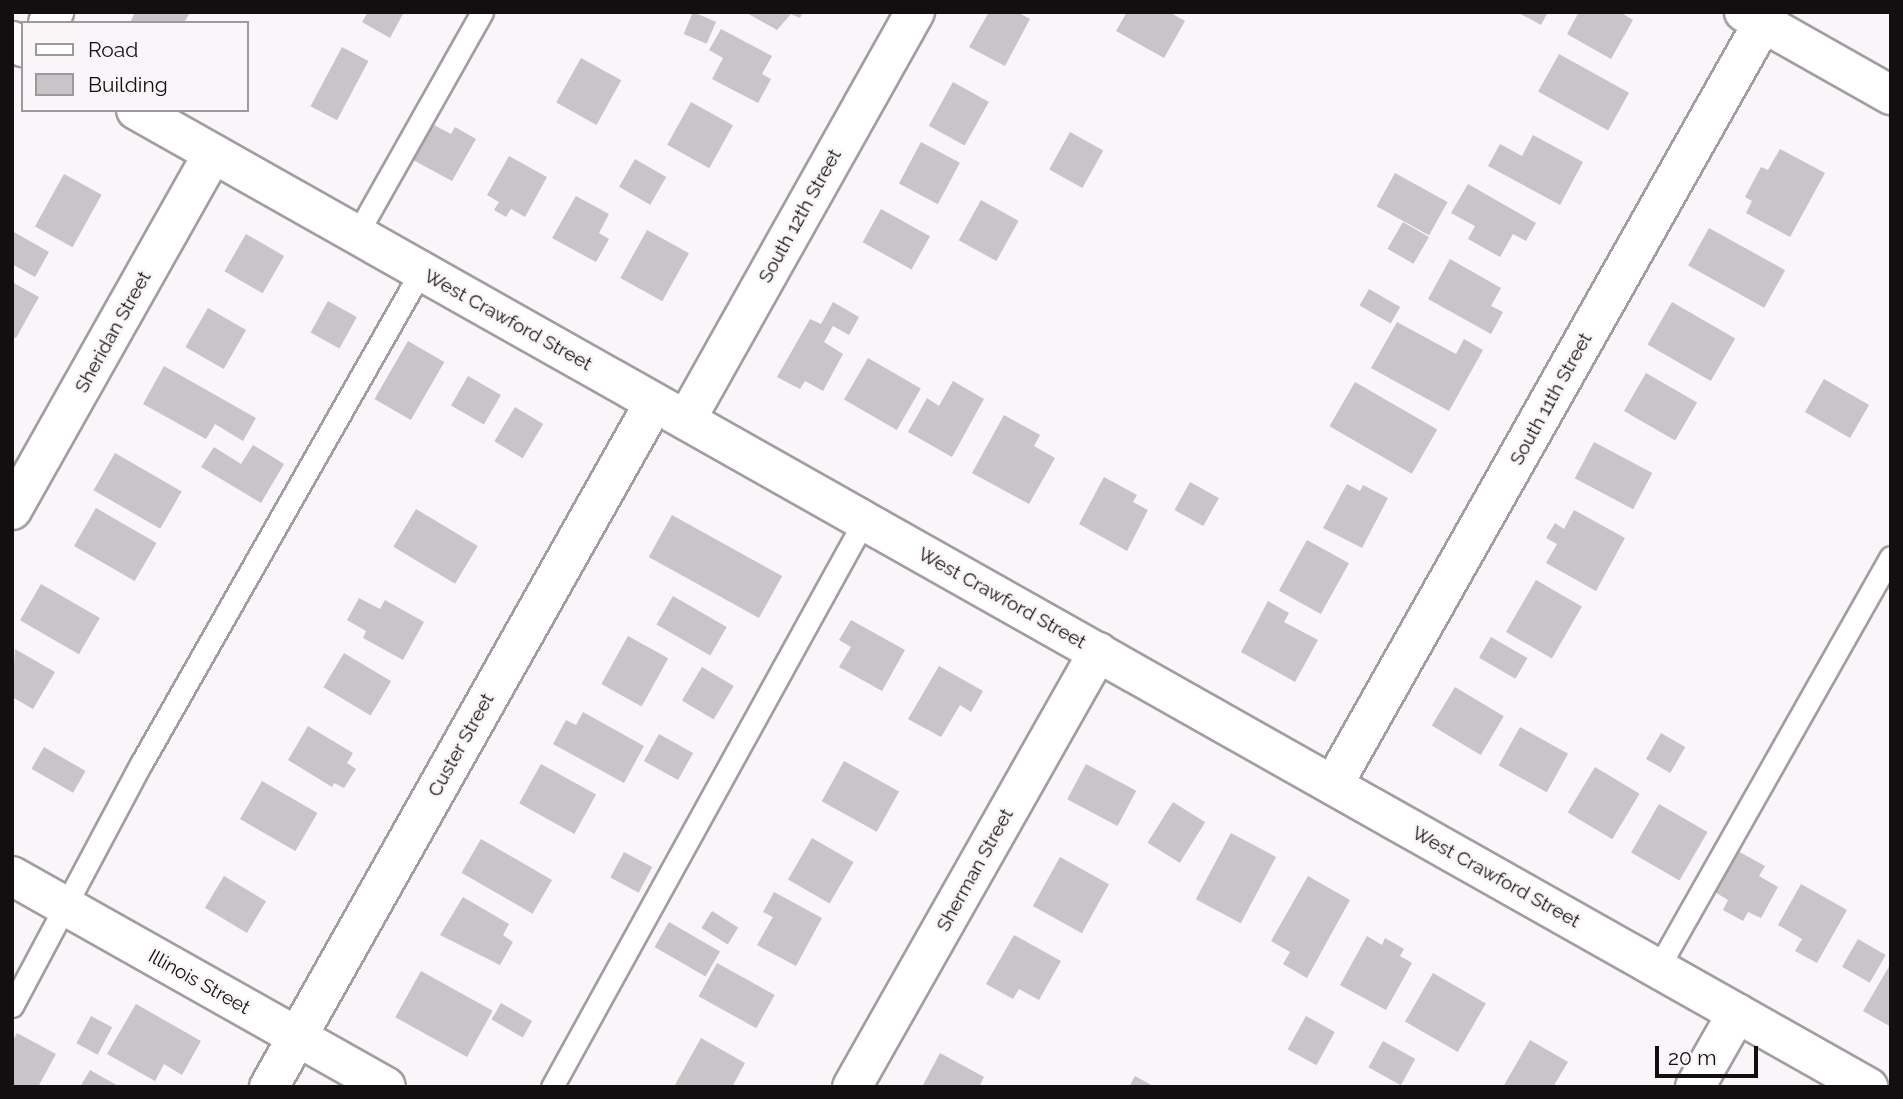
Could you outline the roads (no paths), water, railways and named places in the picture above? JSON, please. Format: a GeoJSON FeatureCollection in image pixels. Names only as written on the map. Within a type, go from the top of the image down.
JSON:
{"type":"FeatureCollection","features":[{"type":"Feature","properties":{"kind":"street","name":"South 12th Street"},"geometry":{"type":"LineString","coordinates":[[670,411],[915,12]]}},
{"type":"Feature","properties":{"kind":"street"},"geometry":{"type":"LineString","coordinates":[[1758,16],[1891,95]]}},
{"type":"Feature","properties":{"kind":"street","name":"South 11th Street"},"geometry":{"type":"LineString","coordinates":[[1333,785],[1758,16]]}},
{"type":"Feature","properties":{"kind":"street","name":"West Crawford Street"},"geometry":{"type":"LineString","coordinates":[[140,112],[1868,1087]]}},
{"type":"Feature","properties":{"kind":"street","name":"Sheridan Street"},"geometry":{"type":"LineString","coordinates":[[12,510],[213,154]]}},
{"type":"Feature","properties":{"kind":"street","name":"Custer Street"},"geometry":{"type":"LineString","coordinates":[[269,1087],[670,411]]}},
{"type":"Feature","properties":{"kind":"street","name":"Sherman Street"},"geometry":{"type":"LineString","coordinates":[[852,1087],[1098,652]]}},
{"type":"Feature","properties":{"kind":"street","name":"Illinois Street"},"geometry":{"type":"LineString","coordinates":[[12,876],[386,1087]]}},
{"type":"Feature","properties":{"kind":"street"},"geometry":{"type":"LineString","coordinates":[[1695,1087],[1737,1013]]}},
{"type":"Feature","properties":{"kind":"lane"},"geometry":{"type":"LineString","coordinates":[[356,234],[482,12]]}},
{"type":"Feature","properties":{"kind":"lane"},"geometry":{"type":"LineString","coordinates":[[12,1006],[68,908],[142,762],[421,271]]}},
{"type":"Feature","properties":{"kind":"lane"},"geometry":{"type":"LineString","coordinates":[[552,1087],[864,521]]}},
{"type":"Feature","properties":{"kind":"lane"},"geometry":{"type":"LineString","coordinates":[[1658,968],[1891,557]]}}]}
